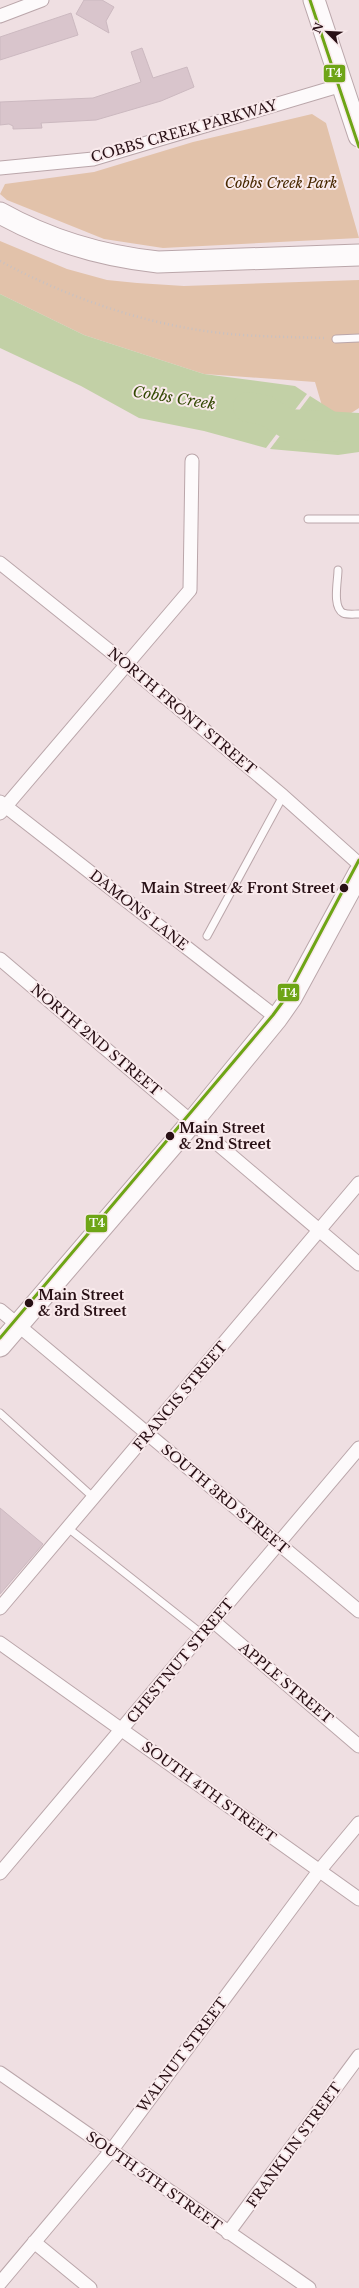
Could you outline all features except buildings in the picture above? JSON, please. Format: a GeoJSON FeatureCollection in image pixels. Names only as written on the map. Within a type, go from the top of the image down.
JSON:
{"type":"FeatureCollection","features":[{"type":"Feature","properties":{"kind":"main road"},"geometry":{"type":"LineString","coordinates":[[314,0],[359,136]]}},
{"type":"Feature","properties":{"kind":"main road"},"geometry":{"type":"LineString","coordinates":[[0,213],[57,240],[102,254],[128,259],[158,262],[359,255]]}},
{"type":"Feature","properties":{"kind":"main road"},"geometry":{"type":"LineString","coordinates":[[0,1346],[192,1122],[278,1018],[291,998],[359,873]]}},
{"type":"Feature","properties":{"kind":"street"},"geometry":{"type":"LineString","coordinates":[[0,16],[42,0]]}},
{"type":"Feature","properties":{"kind":"street","name":"COBBS CREEK PARKWAY"},"geometry":{"type":"LineString","coordinates":[[0,168],[93,159],[342,84]]}},
{"type":"Feature","properties":{"kind":"street"},"geometry":{"type":"LineString","coordinates":[[2,807],[190,590],[192,461]]}},
{"type":"Feature","properties":{"kind":"street","name":"NORTH FRONT STREET"},"geometry":{"type":"LineString","coordinates":[[0,563],[126,664],[283,796],[359,864]]}},
{"type":"Feature","properties":{"kind":"street","name":"DAMONS LANE"},"geometry":{"type":"LineString","coordinates":[[2,807],[278,1018]]}},
{"type":"Feature","properties":{"kind":"street","name":"NORTH 2ND STREET"},"geometry":{"type":"LineString","coordinates":[[0,959],[320,1229],[359,1264]]}},
{"type":"Feature","properties":{"kind":"street","name":"FRANCIS STREET"},"geometry":{"type":"LineString","coordinates":[[0,1608],[148,1435],[359,1183]]}},
{"type":"Feature","properties":{"kind":"street","name":"SOUTH 3RD STREET"},"geometry":{"type":"LineString","coordinates":[[0,1310],[359,1611]]}},
{"type":"Feature","properties":{"kind":"street","name":"CHESTNUT STREET"},"geometry":{"type":"LineString","coordinates":[[0,1873],[359,1448]]}},
{"type":"Feature","properties":{"kind":"street","name":"APPLE STREET"},"geometry":{"type":"LineString","coordinates":[[213,1621],[359,1746]]}},
{"type":"Feature","properties":{"kind":"street","name":"SOUTH 4TH STREET"},"geometry":{"type":"LineString","coordinates":[[0,1643],[359,1899]]}},
{"type":"Feature","properties":{"kind":"street","name":"WALNUT STREET"},"geometry":{"type":"LineString","coordinates":[[1,2280],[111,2151],[319,1871],[359,1823]]}},
{"type":"Feature","properties":{"kind":"street","name":"FRANKLIN STREET"},"geometry":{"type":"LineString","coordinates":[[228,2233],[359,2056]]}},
{"type":"Feature","properties":{"kind":"street","name":"SOUTH 5TH STREET"},"geometry":{"type":"LineString","coordinates":[[0,2073],[309,2288]]}},
{"type":"Feature","properties":{"kind":"street"},"geometry":{"type":"LineString","coordinates":[[34,2242],[90,2288]]}},
{"type":"Feature","properties":{"kind":"lane"},"geometry":{"type":"LineString","coordinates":[[336,339],[359,338]]}},
{"type":"Feature","properties":{"kind":"lane"},"geometry":{"type":"LineString","coordinates":[[308,519],[359,519]]}},
{"type":"Feature","properties":{"kind":"lane"},"geometry":{"type":"LineString","coordinates":[[338,570],[337,605],[340,611],[345,614],[359,614]]}},
{"type":"Feature","properties":{"kind":"lane"},"geometry":{"type":"LineString","coordinates":[[207,936],[283,796]]}},
{"type":"Feature","properties":{"kind":"lane"},"geometry":{"type":"LineString","coordinates":[[0,1413],[94,1498]]}},
{"type":"Feature","properties":{"kind":"lane"},"geometry":{"type":"LineString","coordinates":[[68,1528],[202,1634]]}},
{"type":"Feature","properties":{"kind":"path"},"geometry":{"type":"LineString","coordinates":[[0,261],[32,278],[130,316],[185,327],[242,335],[336,339]]}},
{"type":"Feature","properties":{"kind":"green space","name":"Cobbs Creek Park"},"geometry":{"type":"Polygon","coordinates":[[[312,114],[326,123],[359,238],[163,248],[104,239],[7,200],[0,194],[5,184],[94,172],[193,142],[312,114]]]}},
{"type":"Feature","properties":{"kind":"green space"},"geometry":{"type":"Polygon","coordinates":[[[0,241],[67,269],[107,280],[184,286],[359,280],[359,408],[337,422],[325,416],[315,382],[204,374],[84,335],[0,294],[0,241]]]}},
{"type":"Feature","properties":{"kind":"water"},"geometry":{"type":"Polygon","coordinates":[[[0,294],[84,335],[204,374],[295,386],[307,394],[266,448],[204,431],[139,418],[81,386],[0,348],[0,294]]]}},
{"type":"Feature","properties":{"kind":"water"},"geometry":{"type":"Polygon","coordinates":[[[310,396],[345,418],[359,416],[359,452],[338,455],[270,449],[310,396]]]}},
{"type":"Feature","properties":{"kind":"waterway","name":"Cobbs Creek"},"geometry":{"type":"LineString","coordinates":[[248,407],[265,410],[288,424],[359,428]]}},
{"type":"Feature","properties":{"kind":"transit line","name":"T4"},"geometry":{"type":"LineString","coordinates":[[310,0],[359,147]]}},
{"type":"Feature","properties":{"kind":"transit line","name":"T4"},"geometry":{"type":"LineString","coordinates":[[0,1338],[273,1015],[287,996],[359,860]]}},
{"type":"Feature","properties":{"kind":"place","name":"Main Street & Front Street"},"geometry":{"type":"Point","coordinates":[344,888]}},
{"type":"Feature","properties":{"kind":"place","name":"Main Street & 2nd Street"},"geometry":{"type":"Point","coordinates":[170,1136]}},
{"type":"Feature","properties":{"kind":"place","name":"Main Street & 3rd Street"},"geometry":{"type":"Point","coordinates":[29,1303]}}]}
